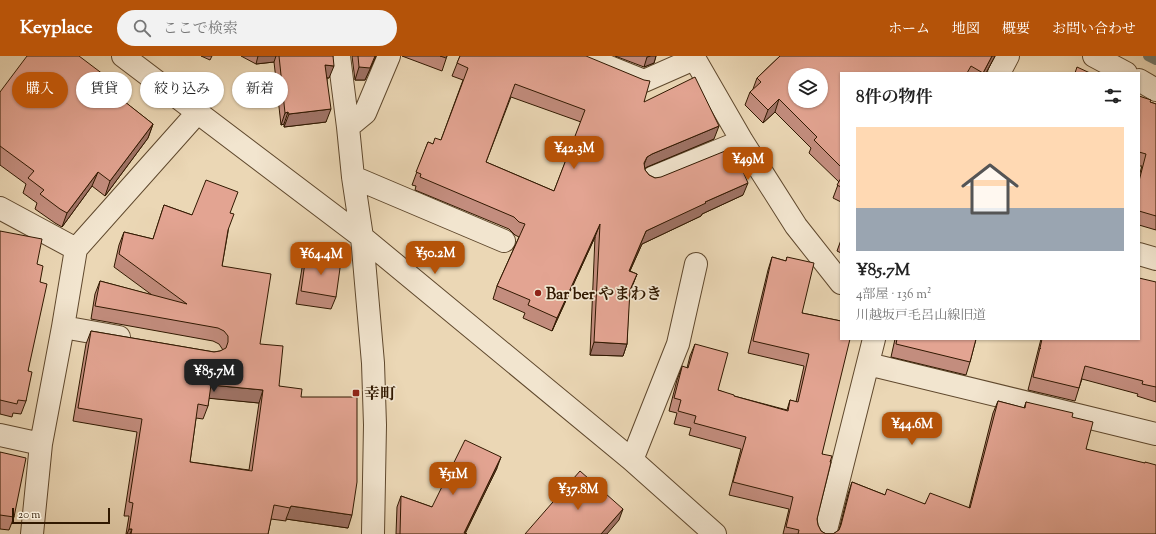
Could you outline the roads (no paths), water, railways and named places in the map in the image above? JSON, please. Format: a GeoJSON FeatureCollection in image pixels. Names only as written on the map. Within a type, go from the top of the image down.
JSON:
{"type":"FeatureCollection","features":[{"type":"Feature","properties":{"kind":"street"},"geometry":{"type":"LineString","coordinates":[[123,56],[362,237],[632,460],[715,534]]}},
{"type":"Feature","properties":{"kind":"street"},"geometry":{"type":"LineString","coordinates":[[340,56],[353,177],[362,237],[373,379],[375,425],[373,534]]}},
{"type":"Feature","properties":{"kind":"street"},"geometry":{"type":"LineString","coordinates":[[348,127],[365,113],[389,56]]}},
{"type":"Feature","properties":{"kind":"street"},"geometry":{"type":"LineString","coordinates":[[582,56],[644,81],[694,57],[742,141],[796,226],[840,281]]}},
{"type":"Feature","properties":{"kind":"street"},"geometry":{"type":"LineString","coordinates":[[1000,72],[1008,56]]}},
{"type":"Feature","properties":{"kind":"street"},"geometry":{"type":"LineString","coordinates":[[1094,56],[1124,72]]}},
{"type":"Feature","properties":{"kind":"street"},"geometry":{"type":"LineString","coordinates":[[1140,81],[1156,90]]}},
{"type":"Feature","properties":{"kind":"street"},"geometry":{"type":"LineString","coordinates":[[32,534],[41,444],[76,249],[198,112]]}},
{"type":"Feature","properties":{"kind":"street"},"geometry":{"type":"LineString","coordinates":[[652,178],[742,141]]}},
{"type":"Feature","properties":{"kind":"street"},"geometry":{"type":"LineString","coordinates":[[353,177],[504,241]]}},
{"type":"Feature","properties":{"kind":"street"},"geometry":{"type":"LineString","coordinates":[[0,208],[76,249]]}},
{"type":"Feature","properties":{"kind":"street"},"geometry":{"type":"LineString","coordinates":[[1140,254],[1156,259]]}},
{"type":"Feature","properties":{"kind":"street"},"geometry":{"type":"LineString","coordinates":[[632,460],[678,344],[696,264]]}},
{"type":"Feature","properties":{"kind":"street"},"geometry":{"type":"LineString","coordinates":[[63,327],[141,341]]}},
{"type":"Feature","properties":{"kind":"street"},"geometry":{"type":"LineString","coordinates":[[825,534],[874,340]]}},
{"type":"Feature","properties":{"kind":"street"},"geometry":{"type":"LineString","coordinates":[[868,364],[1156,434]]}},
{"type":"Feature","properties":{"kind":"street"},"geometry":{"type":"LineString","coordinates":[[0,435],[41,444]]}},
{"type":"Feature","properties":{"kind":"waterway"},"geometry":{"type":"LineString","coordinates":[[1148,56],[1156,60]]}},
{"type":"Feature","properties":{"kind":"place","name":"Bar ber やまわき"},"geometry":{"type":"Point","coordinates":[538,293]}},
{"type":"Feature","properties":{"kind":"place","name":"幸町"},"geometry":{"type":"Point","coordinates":[356,393]}}]}
